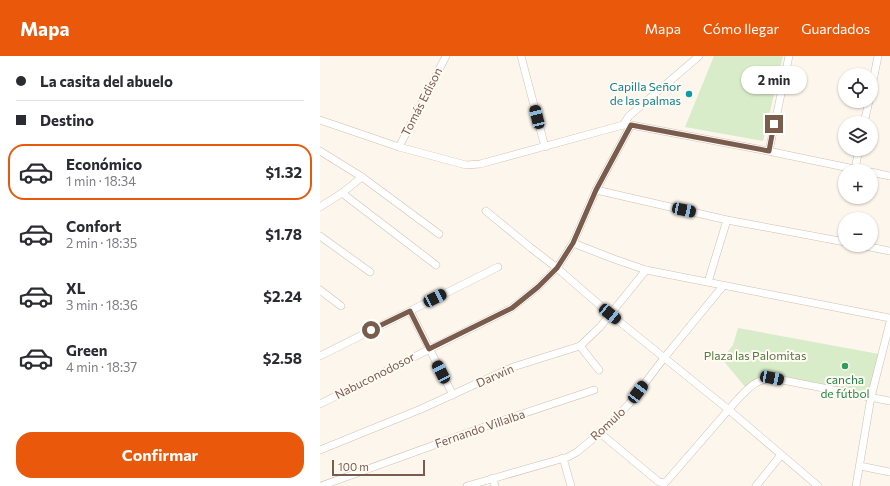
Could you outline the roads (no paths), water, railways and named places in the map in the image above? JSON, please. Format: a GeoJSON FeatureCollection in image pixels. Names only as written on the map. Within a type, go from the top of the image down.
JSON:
{"type":"FeatureCollection","features":[{"type":"Feature","properties":{"kind":"street","name":"Tomás Edison"},"geometry":{"type":"LineString","coordinates":[[399,147],[446,56]]}},
{"type":"Feature","properties":{"kind":"street"},"geometry":{"type":"LineString","coordinates":[[521,56],[544,147]]}},
{"type":"Feature","properties":{"kind":"street"},"geometry":{"type":"LineString","coordinates":[[623,125],[628,116],[699,56]]}},
{"type":"Feature","properties":{"kind":"street"},"geometry":{"type":"LineString","coordinates":[[769,151],[789,56]]}},
{"type":"Feature","properties":{"kind":"street"},"geometry":{"type":"LineString","coordinates":[[876,68],[878,56]]}},
{"type":"Feature","properties":{"kind":"street"},"geometry":{"type":"LineString","coordinates":[[320,120],[399,147],[466,165],[480,164],[623,125],[631,125],[838,165]]}},
{"type":"Feature","properties":{"kind":"street","name":"Nabuconodosor"},"geometry":{"type":"LineString","coordinates":[[320,404],[512,308],[538,287],[557,268],[573,243],[596,190],[631,125]]}},
{"type":"Feature","properties":{"kind":"street"},"geometry":{"type":"LineString","coordinates":[[320,151],[362,177],[440,234]]}},
{"type":"Feature","properties":{"kind":"street"},"geometry":{"type":"LineString","coordinates":[[878,173],[890,176]]}},
{"type":"Feature","properties":{"kind":"street"},"geometry":{"type":"LineString","coordinates":[[320,207],[342,193],[362,177]]}},
{"type":"Feature","properties":{"kind":"street"},"geometry":{"type":"LineString","coordinates":[[596,190],[727,220],[838,241]]}},
{"type":"Feature","properties":{"kind":"street"},"geometry":{"type":"LineString","coordinates":[[342,193],[436,265]]}},
{"type":"Feature","properties":{"kind":"street"},"geometry":{"type":"LineString","coordinates":[[486,211],[729,410],[818,486]]}},
{"type":"Feature","properties":{"kind":"street"},"geometry":{"type":"LineString","coordinates":[[708,282],[727,220]]}},
{"type":"Feature","properties":{"kind":"street"},"geometry":{"type":"LineString","coordinates":[[320,236],[370,272]]}},
{"type":"Feature","properties":{"kind":"street"},"geometry":{"type":"LineString","coordinates":[[573,243],[646,270],[890,318]]}},
{"type":"Feature","properties":{"kind":"street"},"geometry":{"type":"LineString","coordinates":[[878,249],[890,251]]}},
{"type":"Feature","properties":{"kind":"street"},"geometry":{"type":"LineString","coordinates":[[320,356],[498,267]]}},
{"type":"Feature","properties":{"kind":"street","name":"Darwin"},"geometry":{"type":"LineString","coordinates":[[320,450],[421,409],[513,367],[580,346],[600,327],[646,270]]}},
{"type":"Feature","properties":{"kind":"street","name":"Romulo"},"geometry":{"type":"LineString","coordinates":[[467,486],[563,458],[577,452],[600,433],[629,404],[664,358],[723,286]]}},
{"type":"Feature","properties":{"kind":"street"},"geometry":{"type":"LineString","coordinates":[[320,290],[341,306]]}},
{"type":"Feature","properties":{"kind":"street"},"geometry":{"type":"LineString","coordinates":[[410,311],[453,395]]}},
{"type":"Feature","properties":{"kind":"street"},"geometry":{"type":"LineString","coordinates":[[856,486],[871,397],[890,322]]}},
{"type":"Feature","properties":{"kind":"street"},"geometry":{"type":"LineString","coordinates":[[580,346],[599,370]]}},
{"type":"Feature","properties":{"kind":"street"},"geometry":{"type":"LineString","coordinates":[[600,433],[659,482],[665,483],[749,388],[758,381],[770,378],[890,400]]}},
{"type":"Feature","properties":{"kind":"street","name":"Fernando Villalba"},"geometry":{"type":"LineString","coordinates":[[322,486],[495,423],[594,390]]}},
{"type":"Feature","properties":{"kind":"street"},"geometry":{"type":"LineString","coordinates":[[756,486],[781,455]]}},
{"type":"Feature","properties":{"kind":"street"},"geometry":{"type":"LineString","coordinates":[[563,458],[571,486]]}},
{"type":"Feature","properties":{"kind":"street"},"geometry":{"type":"LineString","coordinates":[[860,466],[890,472]]}},
{"type":"Feature","properties":{"kind":"street"},"geometry":{"type":"LineString","coordinates":[[493,478],[495,486]]}},
{"type":"Feature","properties":{"kind":"place","name":"Capilla Señor de las palmas"},"geometry":{"type":"Point","coordinates":[689,94]}},
{"type":"Feature","properties":{"kind":"place","name":"cancha de fútbol"},"geometry":{"type":"Point","coordinates":[845,366]}},
{"type":"Feature","properties":{"kind":"park label","name":"Plaza las Palomitas"},"geometry":{"type":"Point","coordinates":[755,356]}}]}
